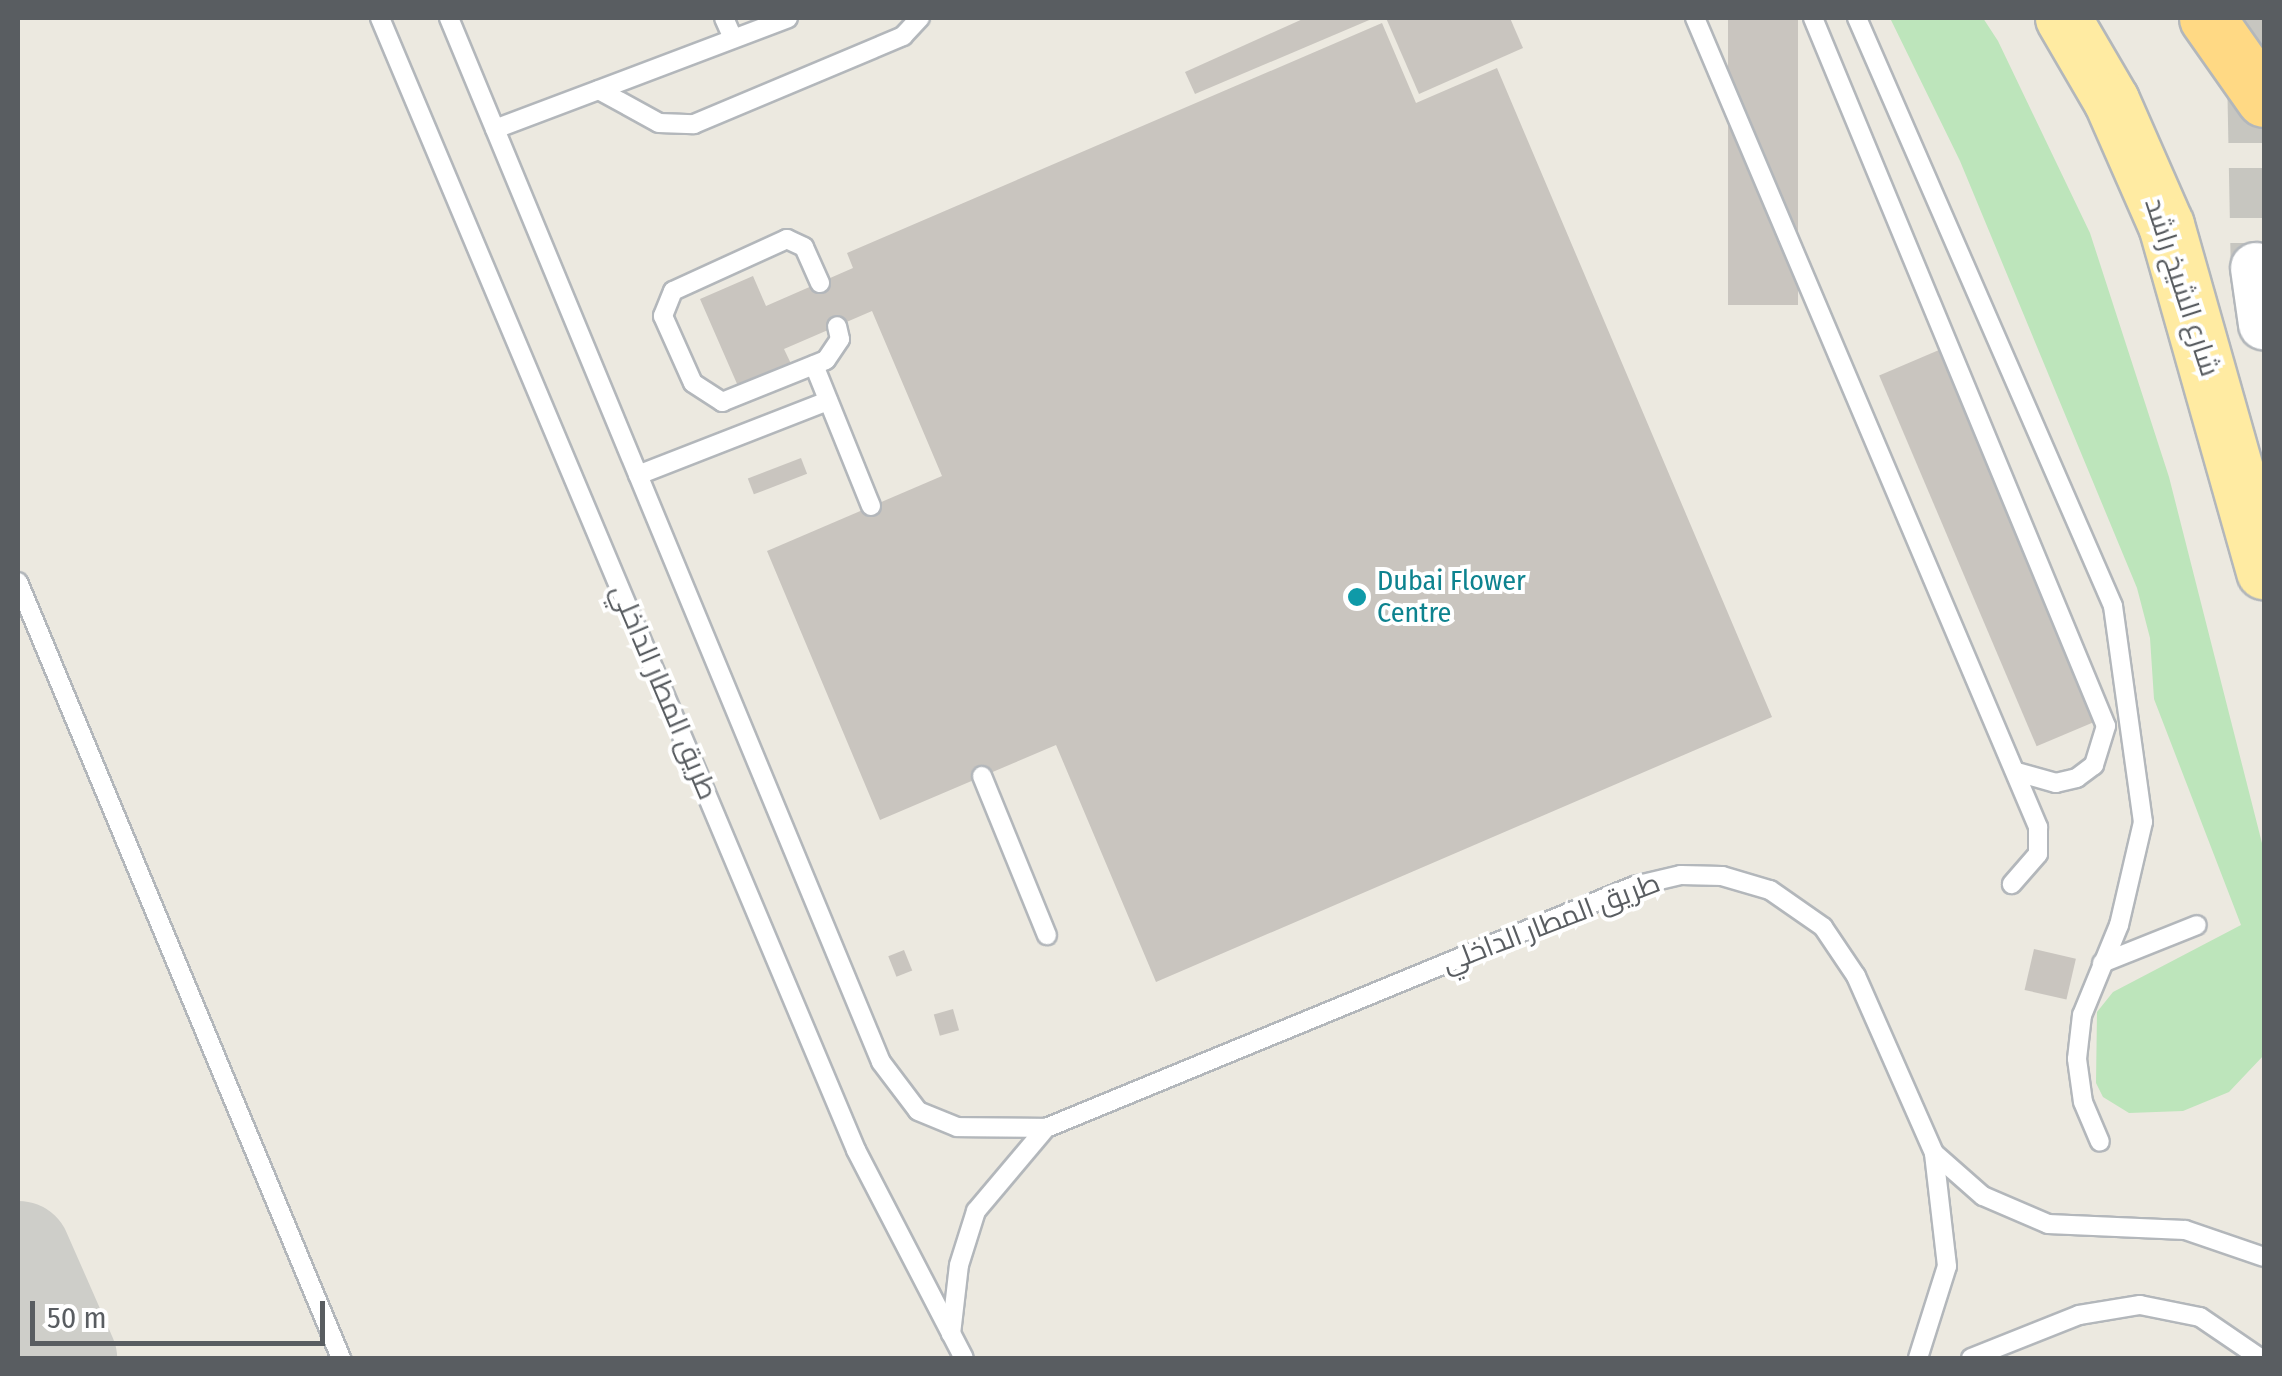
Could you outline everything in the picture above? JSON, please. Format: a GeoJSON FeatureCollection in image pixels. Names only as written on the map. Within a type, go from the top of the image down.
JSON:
{"type":"FeatureCollection","features":[{"type":"Feature","properties":{"kind":"highway"},"geometry":{"type":"LineString","coordinates":[[2207,18],[2264,99]]}},
{"type":"Feature","properties":{"kind":"main road","name":"شارع الشيخ راشد"},"geometry":{"type":"LineString","coordinates":[[2063,18],[2110,100],[2166,225],[2264,572]]}},
{"type":"Feature","properties":{"kind":"main road"},"geometry":{"type":"LineString","coordinates":[[2256,268],[2264,324]]}},
{"type":"Feature","properties":{"kind":"lane","name":"طريق المطار الداخلي"},"geometry":{"type":"LineString","coordinates":[[380,18],[856,1150],[964,1358]]}},
{"type":"Feature","properties":{"kind":"lane"},"geometry":{"type":"LineString","coordinates":[[449,18],[890,1081],[918,1111],[957,1127],[1046,1128]]}},
{"type":"Feature","properties":{"kind":"lane"},"geometry":{"type":"LineString","coordinates":[[724,18],[733,38]]}},
{"type":"Feature","properties":{"kind":"lane"},"geometry":{"type":"LineString","coordinates":[[495,130],[788,18]]}},
{"type":"Feature","properties":{"kind":"lane"},"geometry":{"type":"LineString","coordinates":[[599,90],[643,117],[694,124],[903,36],[920,18]]}},
{"type":"Feature","properties":{"kind":"lane"},"geometry":{"type":"LineString","coordinates":[[1695,18],[2017,772],[2041,841],[2033,866],[2012,884]]}},
{"type":"Feature","properties":{"kind":"lane"},"geometry":{"type":"LineString","coordinates":[[1813,18],[2106,726],[2104,746],[2077,778],[2056,782],[2017,772]]}},
{"type":"Feature","properties":{"kind":"lane"},"geometry":{"type":"LineString","coordinates":[[1857,18],[2113,606],[2143,822],[2135,874],[2082,1015],[2077,1059],[2083,1102],[2100,1142]]}},
{"type":"Feature","properties":{"kind":"lane"},"geometry":{"type":"LineString","coordinates":[[820,282],[804,247],[787,239],[673,291],[663,316],[694,383],[710,400],[734,400],[814,365],[836,352],[837,326]]}},
{"type":"Feature","properties":{"kind":"lane"},"geometry":{"type":"LineString","coordinates":[[814,365],[871,506]]}},
{"type":"Feature","properties":{"kind":"lane"},"geometry":{"type":"LineString","coordinates":[[638,475],[828,401]]}},
{"type":"Feature","properties":{"kind":"lane"},"geometry":{"type":"LineString","coordinates":[[18,582],[341,1358]]}},
{"type":"Feature","properties":{"kind":"lane"},"geometry":{"type":"LineString","coordinates":[[982,776],[1047,935]]}},
{"type":"Feature","properties":{"kind":"lane","name":"طريق المطار الداخلي"},"geometry":{"type":"LineString","coordinates":[[1046,1128],[1634,886],[1706,874],[1770,890],[1823,928],[1856,976],[1934,1153],[1984,1196],[2048,1224],[2185,1230],[2264,1257]]}},
{"type":"Feature","properties":{"kind":"lane"},"geometry":{"type":"LineString","coordinates":[[2102,963],[2197,924]]}},
{"type":"Feature","properties":{"kind":"lane"},"geometry":{"type":"LineString","coordinates":[[951,1336],[959,1265],[976,1211],[1046,1128]]}},
{"type":"Feature","properties":{"kind":"lane"},"geometry":{"type":"LineString","coordinates":[[1918,1358],[1947,1266],[1934,1153]]}},
{"type":"Feature","properties":{"kind":"lane"},"geometry":{"type":"LineString","coordinates":[[1971,1358],[2079,1315],[2140,1306],[2200,1317],[2260,1358]]}},
{"type":"Feature","properties":{"kind":"green space"},"geometry":{"type":"Polygon","coordinates":[[[1890,18],[1983,18],[1998,41],[2090,233],[2169,477],[2264,851],[2264,1055],[2229,1092],[2183,1111],[2129,1113],[2103,1097],[2096,1083],[2097,1012],[2113,992],[2241,925],[2154,699],[2150,638],[2137,588],[1960,161],[1890,18]]]}},
{"type":"Feature","properties":{"kind":"building"},"geometry":{"type":"Polygon","coordinates":[[[1305,18],[1374,18],[1195,94],[1185,72],[1305,18]]]}},
{"type":"Feature","properties":{"kind":"building"},"geometry":{"type":"Polygon","coordinates":[[[1386,18],[1510,18],[1523,48],[1419,94],[1386,18]]]}},
{"type":"Feature","properties":{"kind":"building"},"geometry":{"type":"Polygon","coordinates":[[[1728,18],[1798,18],[1798,305],[1728,305],[1728,18]]]}},
{"type":"Feature","properties":{"kind":"building","name":"Dubai Flower Centre"},"geometry":{"type":"Polygon","coordinates":[[[1382,23],[1416,103],[1497,68],[1772,717],[1156,982],[1056,745],[880,820],[767,551],[942,476],[872,311],[784,349],[794,370],[741,393],[700,299],[753,276],[766,306],[853,268],[847,253],[1382,23]]]}},
{"type":"Feature","properties":{"kind":"building"},"geometry":{"type":"Polygon","coordinates":[[[1939,350],[2096,721],[2037,746],[1879,375],[1939,350]]]}},
{"type":"Feature","properties":{"kind":"building"},"geometry":{"type":"Polygon","coordinates":[[[801,458],[807,474],[754,494],[748,478],[801,458]]]}},
{"type":"Feature","properties":{"kind":"building"},"geometry":{"type":"Polygon","coordinates":[[[2034,949],[2076,959],[2066,1000],[2025,990],[2034,949]]]}},
{"type":"Feature","properties":{"kind":"building"},"geometry":{"type":"Polygon","coordinates":[[[904,950],[912,970],[896,977],[888,956],[904,950]]]}},
{"type":"Feature","properties":{"kind":"building"},"geometry":{"type":"Polygon","coordinates":[[[953,1009],[959,1030],[940,1036],[934,1015],[953,1009]]]}},
{"type":"Feature","properties":{"kind":"taxiway"},"geometry":{"type":"LineString","coordinates":[[18,1253],[64,1358]]}},
{"type":"Feature","properties":{"kind":"tunnel"},"geometry":{"type":"LineString","coordinates":[[2251,18],[2256,268]]}},
{"type":"Feature","properties":{"kind":"place","name":"Dubai Flower Centre"},"geometry":{"type":"Point","coordinates":[1357,597]}}]}
